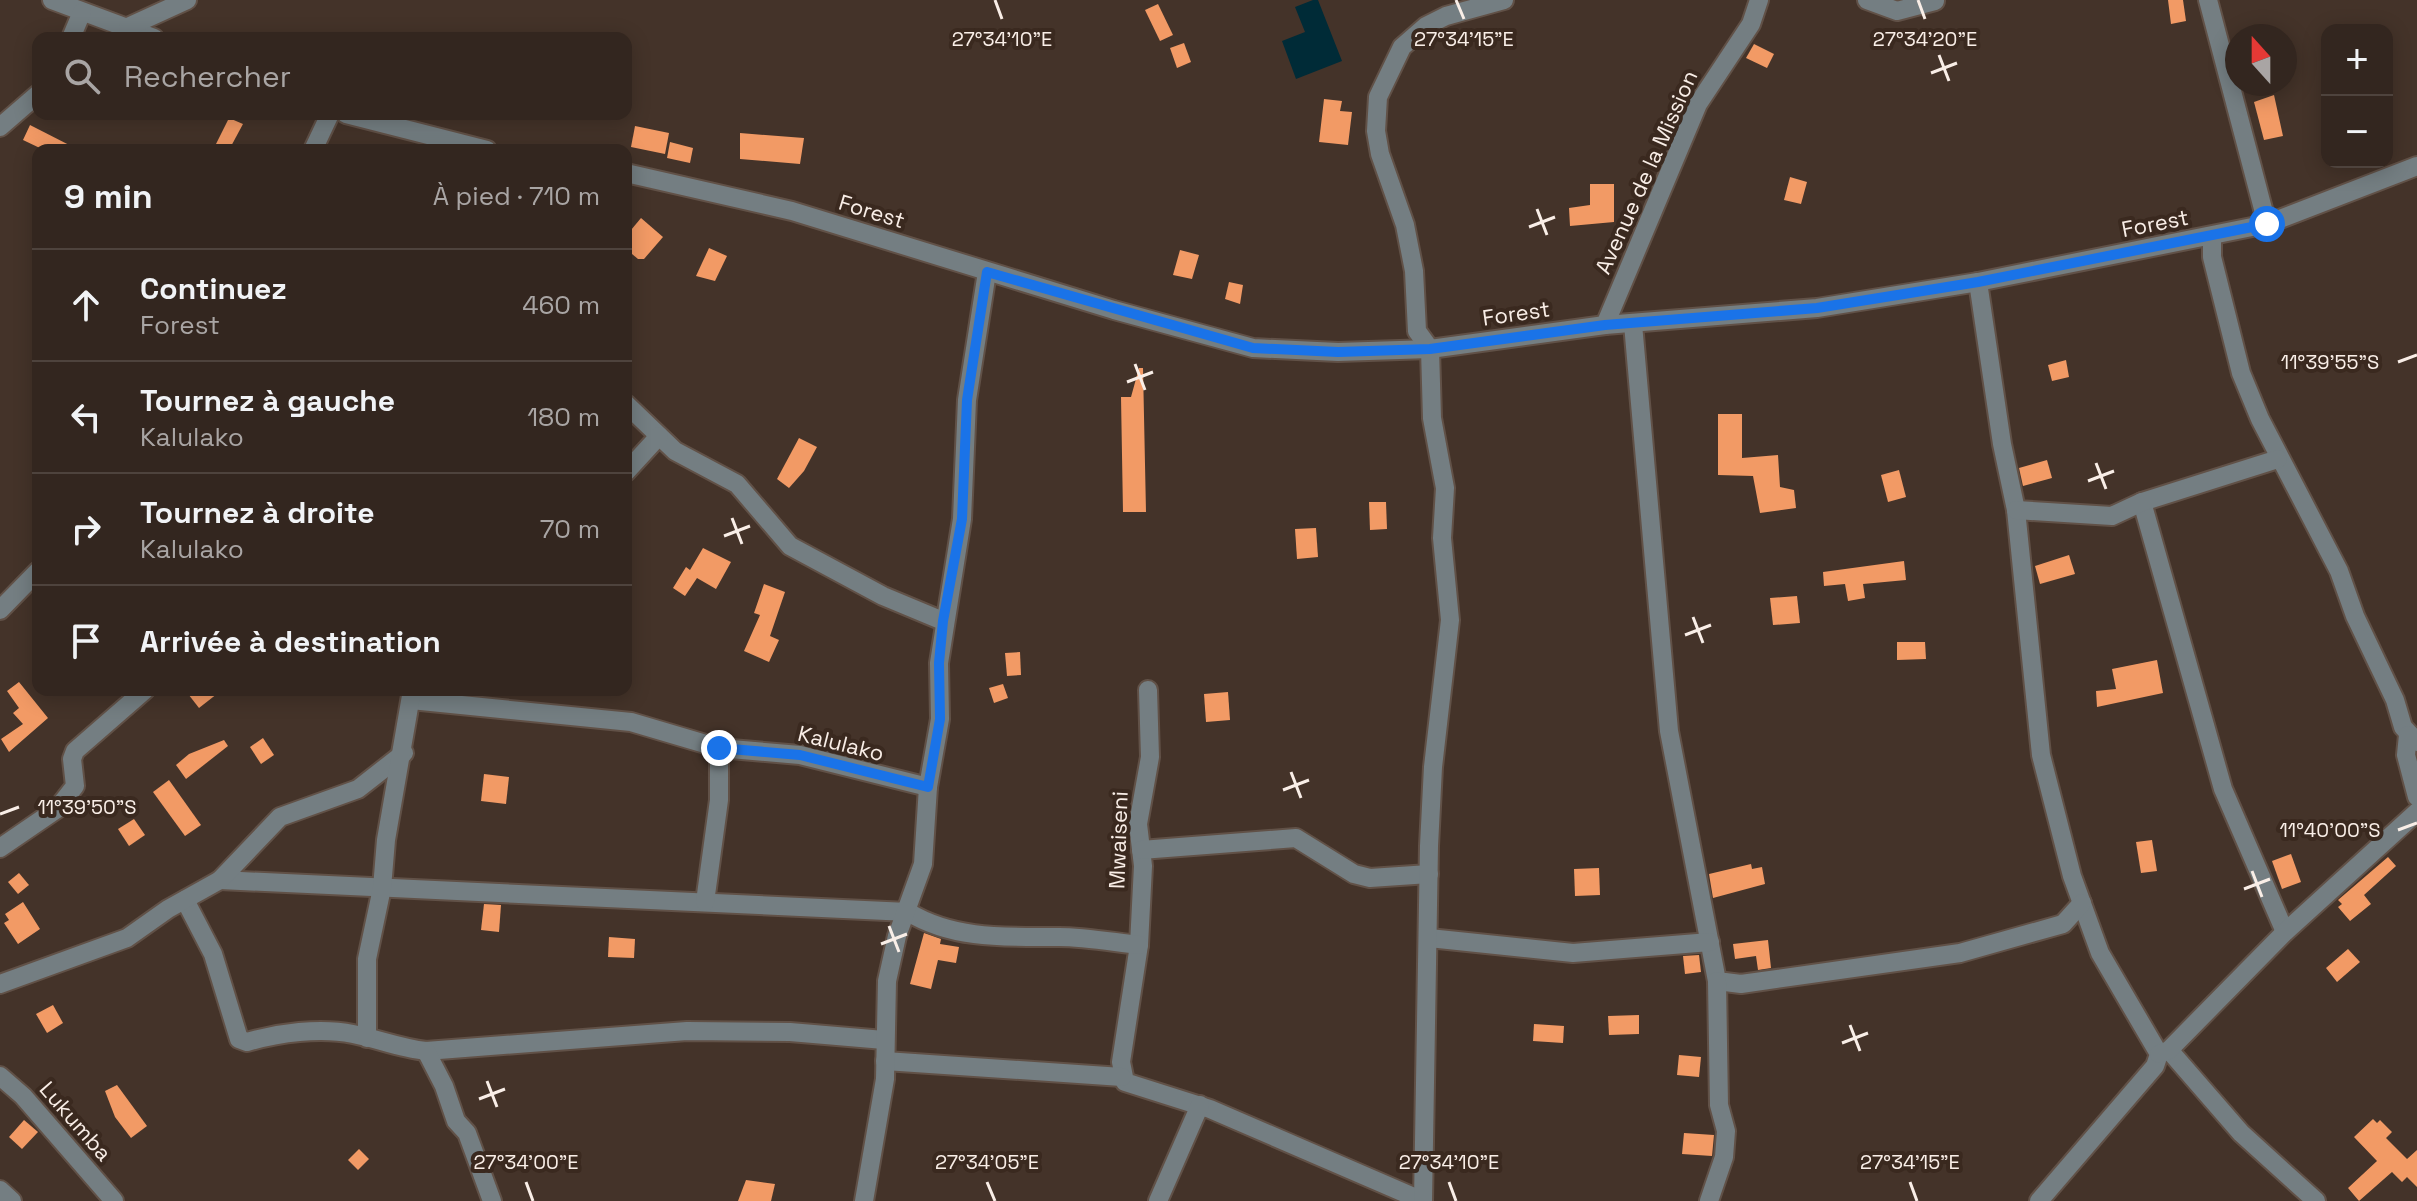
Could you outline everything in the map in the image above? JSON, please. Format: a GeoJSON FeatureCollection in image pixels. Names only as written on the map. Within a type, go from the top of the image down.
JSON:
{"type":"FeatureCollection","features":[{"type":"Feature","properties":{"kind":"street"},"geometry":{"type":"LineString","coordinates":[[52,0],[140,32]]}},
{"type":"Feature","properties":{"kind":"street"},"geometry":{"type":"LineString","coordinates":[[128,27],[187,0]]}},
{"type":"Feature","properties":{"kind":"street"},"geometry":{"type":"LineString","coordinates":[[885,1061],[1122,1077],[1131,1086],[1200,1105],[1423,1201],[1428,1053],[1425,982],[1433,767],[1450,620],[1442,538],[1445,488],[1432,418],[1430,349],[1417,331],[1414,271],[1405,225],[1380,154],[1376,131],[1378,97],[1402,47],[1426,26],[1446,16],[1504,0]]}},
{"type":"Feature","properties":{"kind":"street","name":"Avenue de la Mission"},"geometry":{"type":"LineString","coordinates":[[1605,325],[1698,104],[1751,24],[1759,0]]}},
{"type":"Feature","properties":{"kind":"street"},"geometry":{"type":"LineString","coordinates":[[1867,0],[1897,11],[1935,1]]}},
{"type":"Feature","properties":{"kind":"street"},"geometry":{"type":"LineString","coordinates":[[2208,0],[2267,224]]}},
{"type":"Feature","properties":{"kind":"street"},"geometry":{"type":"LineString","coordinates":[[74,32],[82,12]]}},
{"type":"Feature","properties":{"kind":"street"},"geometry":{"type":"LineString","coordinates":[[0,127],[32,99]]}},
{"type":"Feature","properties":{"kind":"street"},"geometry":{"type":"LineString","coordinates":[[316,144],[327,120]]}},
{"type":"Feature","properties":{"kind":"street"},"geometry":{"type":"LineString","coordinates":[[370,120],[464,144]]}},
{"type":"Feature","properties":{"kind":"street","name":"Forest"},"geometry":{"type":"LineString","coordinates":[[632,174],[792,211],[987,272],[1253,348],[1338,352],[1430,349],[1605,325],[1817,308],[1978,282],[2267,224],[2417,166]]}},
{"type":"Feature","properties":{"kind":"street"},"geometry":{"type":"LineString","coordinates":[[2212,237],[2212,257],[2238,362],[2278,459],[2334,561],[2412,738],[2406,755],[2417,797]]}},
{"type":"Feature","properties":{"kind":"street"},"geometry":{"type":"LineString","coordinates":[[864,1201],[885,1061],[887,981],[897,936],[923,864],[928,787],[940,719],[939,663],[943,621],[962,519],[967,400],[987,272]]}},
{"type":"Feature","properties":{"kind":"street"},"geometry":{"type":"LineString","coordinates":[[1978,282],[2002,444],[2016,510],[2039,741],[2060,833],[2097,944],[2164,1052],[2241,1133],[2316,1201]]}},
{"type":"Feature","properties":{"kind":"street"},"geometry":{"type":"LineString","coordinates":[[1633,324],[1669,731],[1717,981],[1719,1105],[1726,1131],[1724,1157],[1709,1201]]}},
{"type":"Feature","properties":{"kind":"street"},"geometry":{"type":"LineString","coordinates":[[632,410],[683,456],[727,476],[790,546],[804,556],[883,596],[943,621]]}},
{"type":"Feature","properties":{"kind":"street"},"geometry":{"type":"LineString","coordinates":[[632,465],[659,436]]}},
{"type":"Feature","properties":{"kind":"street"},"geometry":{"type":"LineString","coordinates":[[2016,510],[2112,516],[2142,502],[2278,459]]}},
{"type":"Feature","properties":{"kind":"street"},"geometry":{"type":"LineString","coordinates":[[2142,502],[2223,789],[2285,932]]}},
{"type":"Feature","properties":{"kind":"street"},"geometry":{"type":"LineString","coordinates":[[0,610],[32,577]]}},
{"type":"Feature","properties":{"kind":"street","name":"Mwaiseni"},"geometry":{"type":"LineString","coordinates":[[1122,1077],[1139,945],[1140,800],[1150,757],[1148,690]]}},
{"type":"Feature","properties":{"kind":"street"},"geometry":{"type":"LineString","coordinates":[[0,848],[57,809],[75,786],[75,751],[138,696]]}},
{"type":"Feature","properties":{"kind":"street"},"geometry":{"type":"LineString","coordinates":[[367,1038],[367,959],[382,888],[386,840],[412,696]]}},
{"type":"Feature","properties":{"kind":"street","name":"Kalulako"},"geometry":{"type":"LineString","coordinates":[[420,696],[631,722],[719,748],[800,755],[928,787]]}},
{"type":"Feature","properties":{"kind":"street"},"geometry":{"type":"LineString","coordinates":[[705,902],[719,800],[719,748]]}},
{"type":"Feature","properties":{"kind":"street"},"geometry":{"type":"LineString","coordinates":[[0,984],[108,947],[143,929],[220,880],[280,817],[358,789],[404,753]]}},
{"type":"Feature","properties":{"kind":"street"},"geometry":{"type":"LineString","coordinates":[[2039,1201],[2164,1052],[2285,932],[2417,812]]}},
{"type":"Feature","properties":{"kind":"street"},"geometry":{"type":"LineString","coordinates":[[1141,850],[1296,838],[1354,874],[1370,878],[1429,874]]}},
{"type":"Feature","properties":{"kind":"street"},"geometry":{"type":"LineString","coordinates":[[220,880],[908,912],[961,933],[1139,945]]}},
{"type":"Feature","properties":{"kind":"street"},"geometry":{"type":"LineString","coordinates":[[185,900],[213,954],[239,1039],[247,1042],[305,1033],[349,1033],[396,1047],[426,1051],[687,1031],[790,1032],[884,1040]]}},
{"type":"Feature","properties":{"kind":"street"},"geometry":{"type":"LineString","coordinates":[[1717,981],[1741,984],[1921,961],[2063,924],[2082,903]]}},
{"type":"Feature","properties":{"kind":"street"},"geometry":{"type":"LineString","coordinates":[[2063,924],[2097,944]]}},
{"type":"Feature","properties":{"kind":"street"},"geometry":{"type":"LineString","coordinates":[[1429,938],[1573,953],[1710,942]]}},
{"type":"Feature","properties":{"kind":"street"},"geometry":{"type":"LineString","coordinates":[[426,1051],[444,1086],[456,1121],[467,1133],[482,1181],[492,1201]]}},
{"type":"Feature","properties":{"kind":"street","name":"Lukumba"},"geometry":{"type":"LineString","coordinates":[[0,1076],[23,1096],[114,1201]]}},
{"type":"Feature","properties":{"kind":"street"},"geometry":{"type":"LineString","coordinates":[[1158,1201],[1200,1105]]}},
{"type":"Feature","properties":{"kind":"street"},"geometry":{"type":"LineString","coordinates":[[0,1190],[12,1201]]}},
{"type":"Feature","properties":{"kind":"water"},"geometry":{"type":"Polygon","coordinates":[[[1318,0],[1342,61],[1296,79],[1282,41],[1305,32],[1295,7],[1318,0]]]}},
{"type":"Feature","properties":{"kind":"building"},"geometry":{"type":"Polygon","coordinates":[[[2168,0],[2183,0],[2186,21],[2171,24],[2168,0]]]}},
{"type":"Feature","properties":{"kind":"building"},"geometry":{"type":"Polygon","coordinates":[[[1158,4],[1173,35],[1160,41],[1145,10],[1158,4]]]}},
{"type":"Feature","properties":{"kind":"building"},"geometry":{"type":"Polygon","coordinates":[[[1184,43],[1191,62],[1177,68],[1170,48],[1184,43]]]}},
{"type":"Feature","properties":{"kind":"building"},"geometry":{"type":"Polygon","coordinates":[[[1754,44],[1774,54],[1767,68],[1746,58],[1754,44]]]}},
{"type":"Feature","properties":{"kind":"building"},"geometry":{"type":"Polygon","coordinates":[[[2274,96],[2283,136],[2264,140],[2254,102],[2274,96]]]}},
{"type":"Feature","properties":{"kind":"building"},"geometry":{"type":"Polygon","coordinates":[[[1324,99],[1342,101],[1340,111],[1352,112],[1348,145],[1319,142],[1324,99]]]}},
{"type":"Feature","properties":{"kind":"building"},"geometry":{"type":"Polygon","coordinates":[[[228,120],[243,124],[232,144],[216,144],[228,120]]]}},
{"type":"Feature","properties":{"kind":"building"},"geometry":{"type":"Polygon","coordinates":[[[30,125],[67,144],[32,144],[23,140],[30,125]]]}},
{"type":"Feature","properties":{"kind":"building"},"geometry":{"type":"Polygon","coordinates":[[[635,126],[669,133],[665,154],[632,147],[635,126]]]}},
{"type":"Feature","properties":{"kind":"building"},"geometry":{"type":"Polygon","coordinates":[[[740,133],[804,138],[800,164],[740,159],[740,133]]]}},
{"type":"Feature","properties":{"kind":"building"},"geometry":{"type":"Polygon","coordinates":[[[670,142],[693,148],[690,163],[667,158],[670,142]]]}},
{"type":"Feature","properties":{"kind":"building"},"geometry":{"type":"Polygon","coordinates":[[[1790,177],[1807,182],[1801,204],[1784,200],[1790,177]]]}},
{"type":"Feature","properties":{"kind":"building"},"geometry":{"type":"Polygon","coordinates":[[[1590,184],[1614,184],[1614,222],[1570,226],[1569,208],[1590,205],[1590,184]]]}},
{"type":"Feature","properties":{"kind":"building"},"geometry":{"type":"Polygon","coordinates":[[[641,218],[663,237],[644,259],[632,254],[632,229],[641,218]]]}},
{"type":"Feature","properties":{"kind":"building"},"geometry":{"type":"Polygon","coordinates":[[[709,248],[727,256],[715,281],[696,276],[709,248]]]}},
{"type":"Feature","properties":{"kind":"building"},"geometry":{"type":"Polygon","coordinates":[[[1180,250],[1199,255],[1192,279],[1173,275],[1180,250]]]}},
{"type":"Feature","properties":{"kind":"building"},"geometry":{"type":"Polygon","coordinates":[[[1229,282],[1243,285],[1240,304],[1225,299],[1229,282]]]}},
{"type":"Feature","properties":{"kind":"building"},"geometry":{"type":"Polygon","coordinates":[[[2066,360],[2069,377],[2052,381],[2048,365],[2066,360]]]}},
{"type":"Feature","properties":{"kind":"building"},"geometry":{"type":"Polygon","coordinates":[[[1139,368],[1143,368],[1146,512],[1123,512],[1121,397],[1131,397],[1139,368]]]}},
{"type":"Feature","properties":{"kind":"building"},"geometry":{"type":"Polygon","coordinates":[[[1718,414],[1742,414],[1742,458],[1778,455],[1780,487],[1794,490],[1796,508],[1760,513],[1753,476],[1718,475],[1718,414]]]}},
{"type":"Feature","properties":{"kind":"building"},"geometry":{"type":"Polygon","coordinates":[[[799,438],[817,447],[804,471],[789,488],[777,479],[799,438]]]}},
{"type":"Feature","properties":{"kind":"building"},"geometry":{"type":"Polygon","coordinates":[[[2047,460],[2052,478],[2023,486],[2019,468],[2047,460]]]}},
{"type":"Feature","properties":{"kind":"building"},"geometry":{"type":"Polygon","coordinates":[[[1899,470],[1906,497],[1888,502],[1881,475],[1899,470]]]}},
{"type":"Feature","properties":{"kind":"building"},"geometry":{"type":"Polygon","coordinates":[[[1369,502],[1386,502],[1387,529],[1370,530],[1369,502]]]}},
{"type":"Feature","properties":{"kind":"building"},"geometry":{"type":"Polygon","coordinates":[[[1316,528],[1318,557],[1297,559],[1295,529],[1316,528]]]}},
{"type":"Feature","properties":{"kind":"building"},"geometry":{"type":"Polygon","coordinates":[[[703,548],[731,562],[716,589],[697,578],[685,596],[673,588],[686,567],[690,570],[703,548]]]}},
{"type":"Feature","properties":{"kind":"building"},"geometry":{"type":"Polygon","coordinates":[[[2069,555],[2075,574],[2040,584],[2035,566],[2069,555]]]}},
{"type":"Feature","properties":{"kind":"building"},"geometry":{"type":"Polygon","coordinates":[[[1904,561],[1906,580],[1863,584],[1865,598],[1848,601],[1845,584],[1824,586],[1823,572],[1904,561]]]}},
{"type":"Feature","properties":{"kind":"building"},"geometry":{"type":"Polygon","coordinates":[[[764,584],[785,592],[770,636],[779,640],[769,662],[744,651],[760,615],[754,613],[764,584]]]}},
{"type":"Feature","properties":{"kind":"building"},"geometry":{"type":"Polygon","coordinates":[[[1797,596],[1800,623],[1773,625],[1770,598],[1797,596]]]}},
{"type":"Feature","properties":{"kind":"building"},"geometry":{"type":"Polygon","coordinates":[[[1897,642],[1925,642],[1926,659],[1897,660],[1897,642]]]}},
{"type":"Feature","properties":{"kind":"building"},"geometry":{"type":"Polygon","coordinates":[[[1020,652],[1021,675],[1007,676],[1005,653],[1020,652]]]}},
{"type":"Feature","properties":{"kind":"building"},"geometry":{"type":"Polygon","coordinates":[[[2157,660],[2163,693],[2097,707],[2096,691],[2116,689],[2112,669],[2157,660]]]}},
{"type":"Feature","properties":{"kind":"building"},"geometry":{"type":"Polygon","coordinates":[[[19,682],[48,718],[9,752],[1,739],[23,724],[13,713],[19,708],[7,691],[19,682]]]}},
{"type":"Feature","properties":{"kind":"building"},"geometry":{"type":"Polygon","coordinates":[[[1003,684],[1008,698],[994,703],[989,688],[1003,684]]]}},
{"type":"Feature","properties":{"kind":"building"},"geometry":{"type":"Polygon","coordinates":[[[1228,692],[1230,720],[1206,722],[1204,694],[1228,692]]]}},
{"type":"Feature","properties":{"kind":"building"},"geometry":{"type":"Polygon","coordinates":[[[190,696],[214,696],[199,708],[190,696]]]}},
{"type":"Feature","properties":{"kind":"building"},"geometry":{"type":"Polygon","coordinates":[[[263,738],[274,755],[261,764],[250,747],[263,738]]]}},
{"type":"Feature","properties":{"kind":"building"},"geometry":{"type":"Polygon","coordinates":[[[224,740],[228,746],[186,779],[176,765],[189,754],[224,740]]]}},
{"type":"Feature","properties":{"kind":"building"},"geometry":{"type":"Polygon","coordinates":[[[484,774],[509,777],[506,804],[481,801],[484,774]]]}},
{"type":"Feature","properties":{"kind":"building"},"geometry":{"type":"Polygon","coordinates":[[[169,780],[201,825],[185,836],[153,792],[169,780]]]}},
{"type":"Feature","properties":{"kind":"building"},"geometry":{"type":"Polygon","coordinates":[[[134,819],[145,835],[129,846],[118,829],[134,819]]]}},
{"type":"Feature","properties":{"kind":"building"},"geometry":{"type":"Polygon","coordinates":[[[2152,840],[2157,871],[2141,873],[2136,842],[2152,840]]]}},
{"type":"Feature","properties":{"kind":"building"},"geometry":{"type":"Polygon","coordinates":[[[2291,854],[2301,882],[2282,889],[2272,861],[2291,854]]]}},
{"type":"Feature","properties":{"kind":"building"},"geometry":{"type":"Polygon","coordinates":[[[2388,857],[2396,866],[2364,895],[2371,904],[2350,921],[2338,907],[2342,904],[2338,900],[2388,857]]]}},
{"type":"Feature","properties":{"kind":"building"},"geometry":{"type":"Polygon","coordinates":[[[1751,864],[1752,869],[1762,867],[1765,884],[1713,898],[1709,874],[1751,864]]]}},
{"type":"Feature","properties":{"kind":"building"},"geometry":{"type":"Polygon","coordinates":[[[1599,868],[1600,895],[1575,896],[1574,869],[1599,868]]]}},
{"type":"Feature","properties":{"kind":"building"},"geometry":{"type":"Polygon","coordinates":[[[19,873],[29,885],[18,894],[8,882],[19,873]]]}},
{"type":"Feature","properties":{"kind":"building"},"geometry":{"type":"Polygon","coordinates":[[[23,902],[40,929],[18,944],[4,923],[9,920],[5,914],[23,902]]]}},
{"type":"Feature","properties":{"kind":"building"},"geometry":{"type":"Polygon","coordinates":[[[484,904],[501,905],[499,932],[481,930],[484,904]]]}},
{"type":"Feature","properties":{"kind":"building"},"geometry":{"type":"Polygon","coordinates":[[[924,933],[941,939],[940,944],[959,947],[956,963],[938,960],[931,989],[910,984],[924,933]]]}},
{"type":"Feature","properties":{"kind":"building"},"geometry":{"type":"Polygon","coordinates":[[[609,937],[635,939],[634,958],[608,957],[609,937]]]}},
{"type":"Feature","properties":{"kind":"building"},"geometry":{"type":"Polygon","coordinates":[[[1768,940],[1771,968],[1758,970],[1756,956],[1735,959],[1733,944],[1768,940]]]}},
{"type":"Feature","properties":{"kind":"building"},"geometry":{"type":"Polygon","coordinates":[[[2348,949],[2360,962],[2337,982],[2326,968],[2348,949]]]}},
{"type":"Feature","properties":{"kind":"building"},"geometry":{"type":"Polygon","coordinates":[[[1699,955],[1701,972],[1685,974],[1683,956],[1699,955]]]}},
{"type":"Feature","properties":{"kind":"building"},"geometry":{"type":"Polygon","coordinates":[[[53,1005],[63,1023],[47,1033],[36,1014],[53,1005]]]}},
{"type":"Feature","properties":{"kind":"building"},"geometry":{"type":"Polygon","coordinates":[[[1639,1015],[1639,1034],[1609,1035],[1608,1016],[1639,1015]]]}},
{"type":"Feature","properties":{"kind":"building"},"geometry":{"type":"Polygon","coordinates":[[[1534,1024],[1564,1026],[1563,1043],[1533,1041],[1534,1024]]]}},
{"type":"Feature","properties":{"kind":"building"},"geometry":{"type":"Polygon","coordinates":[[[1679,1055],[1701,1057],[1699,1077],[1677,1075],[1679,1055]]]}},
{"type":"Feature","properties":{"kind":"building"},"geometry":{"type":"Polygon","coordinates":[[[117,1085],[147,1126],[131,1138],[115,1117],[105,1091],[117,1085]]]}},
{"type":"Feature","properties":{"kind":"building"},"geometry":{"type":"Polygon","coordinates":[[[2373,1119],[2377,1123],[2380,1120],[2392,1132],[2386,1138],[2407,1159],[2417,1150],[2417,1187],[2407,1177],[2402,1182],[2392,1172],[2359,1201],[2348,1188],[2377,1161],[2354,1137],[2373,1119]]]}},
{"type":"Feature","properties":{"kind":"building"},"geometry":{"type":"Polygon","coordinates":[[[24,1120],[38,1132],[22,1149],[9,1137],[24,1120]]]}},
{"type":"Feature","properties":{"kind":"building"},"geometry":{"type":"Polygon","coordinates":[[[1684,1133],[1714,1135],[1712,1156],[1682,1154],[1684,1133]]]}},
{"type":"Feature","properties":{"kind":"building"},"geometry":{"type":"Polygon","coordinates":[[[359,1149],[369,1159],[358,1170],[348,1160],[359,1149]]]}},
{"type":"Feature","properties":{"kind":"building"},"geometry":{"type":"Polygon","coordinates":[[[746,1180],[775,1184],[771,1201],[738,1201],[746,1180]]]}},
{"type":"Feature","properties":{"kind":"route"},"geometry":{"type":"LineString","coordinates":[[719,748],[800,755],[928,787],[940,719],[939,663],[943,621],[962,519],[967,400],[987,272],[1253,348],[1297,352],[1430,349],[1605,325],[1817,308],[1978,282],[2267,224]]}}]}
